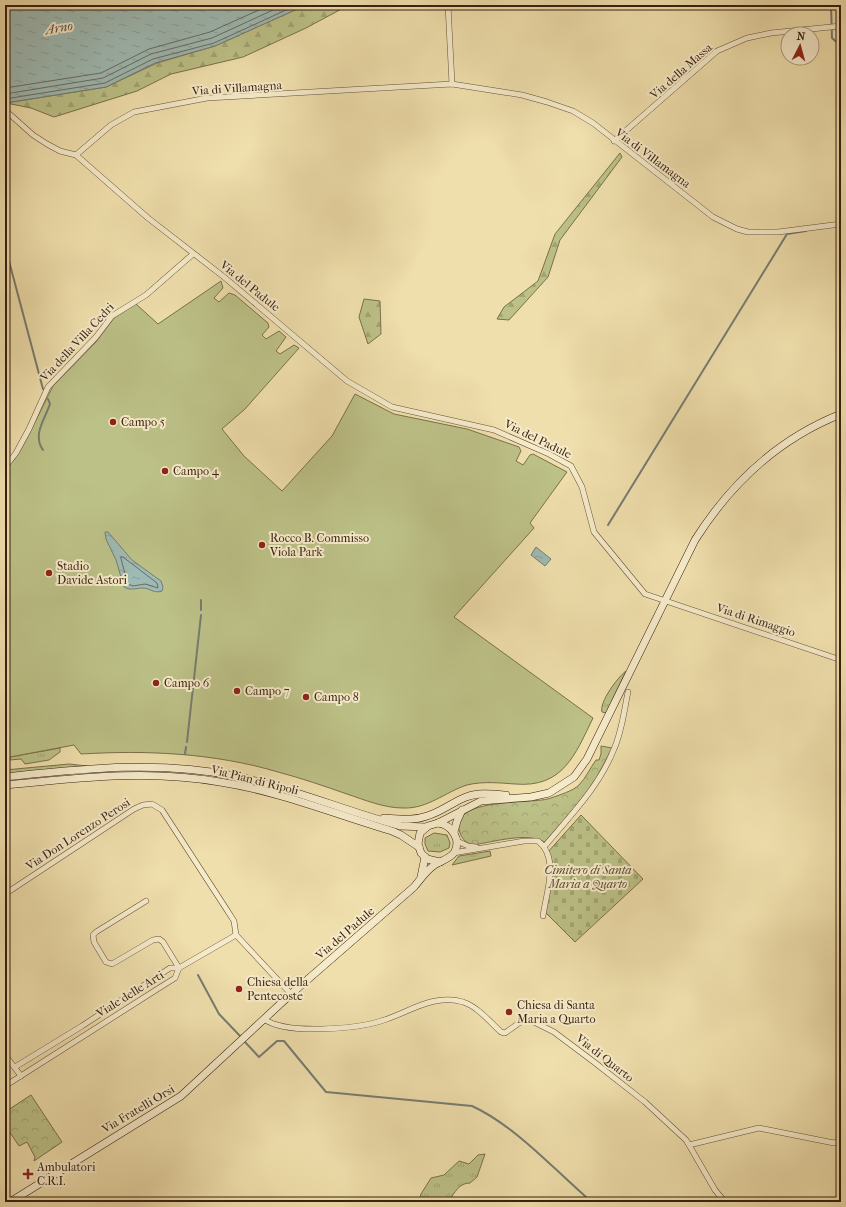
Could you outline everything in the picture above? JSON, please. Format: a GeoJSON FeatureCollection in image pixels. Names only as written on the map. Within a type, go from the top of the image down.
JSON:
{"type":"FeatureCollection","features":[{"type":"Feature","properties":{"kind":"main road"},"geometry":{"type":"LineString","coordinates":[[440,862],[430,860],[425,857],[419,848],[419,836],[425,828],[482,801],[544,795],[568,783],[579,772],[613,707],[664,601],[695,540],[706,522],[746,474],[772,452],[809,427],[841,414]]}},
{"type":"Feature","properties":{"kind":"main road","name":"Via Pian di Ripoli"},"geometry":{"type":"LineString","coordinates":[[5,777],[106,767],[146,766],[182,768],[228,774],[260,782],[401,826],[425,828]]}},
{"type":"Feature","properties":{"kind":"main road","name":"Via Pian di Ripoli"},"geometry":{"type":"LineString","coordinates":[[5,785],[123,774],[164,775],[214,781],[258,790],[392,831],[401,835],[419,848]]}},
{"type":"Feature","properties":{"kind":"main road","name":"Via Pian di Ripoli"},"geometry":{"type":"LineString","coordinates":[[374,817],[406,820],[421,818],[437,813],[466,797],[479,794],[495,794],[516,798]]}},
{"type":"Feature","properties":{"kind":"main road"},"geometry":{"type":"LineString","coordinates":[[453,853],[457,841],[454,832],[456,821],[462,810]]}},
{"type":"Feature","properties":{"kind":"main road"},"geometry":{"type":"LineString","coordinates":[[438,823],[447,826],[454,832]]}},
{"type":"Feature","properties":{"kind":"main road","name":"Via del Padule"},"geometry":{"type":"LineString","coordinates":[[264,1019],[408,893],[420,879],[440,862],[449,858],[453,853]]}},
{"type":"Feature","properties":{"kind":"main road","name":"Via del Padule"},"geometry":{"type":"LineString","coordinates":[[420,879],[425,857]]}},
{"type":"Feature","properties":{"kind":"main road","name":"Via Fratelli Orsi"},"geometry":{"type":"LineString","coordinates":[[10,1202],[181,1096],[264,1019]]}},
{"type":"Feature","properties":{"kind":"street"},"geometry":{"type":"LineString","coordinates":[[448,5],[452,84]]}},
{"type":"Feature","properties":{"kind":"street","name":"Via della Massa"},"geometry":{"type":"LineString","coordinates":[[614,141],[717,51],[747,38],[771,33],[841,26]]}},
{"type":"Feature","properties":{"kind":"street","name":"Via di Villamagna"},"geometry":{"type":"LineString","coordinates":[[76,155],[122,117],[148,108],[207,98],[452,84],[522,95],[573,111],[593,123],[614,141],[713,217],[737,229],[748,232],[778,232],[841,224]]}},
{"type":"Feature","properties":{"kind":"street"},"geometry":{"type":"LineString","coordinates":[[5,110],[47,144],[60,151],[76,155]]}},
{"type":"Feature","properties":{"kind":"street","name":"Via del Padule"},"geometry":{"type":"LineString","coordinates":[[76,155],[148,218],[224,277],[347,380],[385,404],[406,411],[494,430],[550,454],[571,466],[582,486],[592,526],[597,536],[642,592],[664,601]]}},
{"type":"Feature","properties":{"kind":"street","name":"Via della Villa Cedri"},"geometry":{"type":"LineString","coordinates":[[5,467],[16,453],[30,429],[48,387],[96,337],[112,316],[146,295],[193,254]]}},
{"type":"Feature","properties":{"kind":"street","name":"Via di Rimaggio"},"geometry":{"type":"LineString","coordinates":[[664,601],[841,660]]}},
{"type":"Feature","properties":{"kind":"street"},"geometry":{"type":"LineString","coordinates":[[543,916],[550,866],[545,848],[596,784],[614,750],[620,734],[628,692]]}},
{"type":"Feature","properties":{"kind":"street","name":"Via Don Lorenzo Perosi"},"geometry":{"type":"LineString","coordinates":[[5,894],[134,809],[143,805],[152,804],[162,810],[234,921],[236,935]]}},
{"type":"Feature","properties":{"kind":"street","name":"Via del Padule"},"geometry":{"type":"LineString","coordinates":[[453,853],[535,840],[545,848]]}},
{"type":"Feature","properties":{"kind":"street","name":"Via del Padule"},"geometry":{"type":"LineString","coordinates":[[457,841],[470,847],[487,847]]}},
{"type":"Feature","properties":{"kind":"street"},"geometry":{"type":"LineString","coordinates":[[146,901],[96,932],[93,935],[94,942],[106,962],[112,964],[153,940],[159,939],[163,942],[179,968]]}},
{"type":"Feature","properties":{"kind":"street"},"geometry":{"type":"LineString","coordinates":[[236,935],[291,994]]}},
{"type":"Feature","properties":{"kind":"street","name":"Viale delle Arti"},"geometry":{"type":"LineString","coordinates":[[15,1067],[82,1026],[170,968],[179,968],[236,935]]}},
{"type":"Feature","properties":{"kind":"street","name":"Viale delle Arti"},"geometry":{"type":"LineString","coordinates":[[6,1084],[175,978],[179,968]]}},
{"type":"Feature","properties":{"kind":"street","name":"Via di Quarto"},"geometry":{"type":"LineString","coordinates":[[264,1019],[276,1026],[286,1028],[311,1029],[362,1026],[381,1021],[423,1003],[442,1000],[462,1002],[472,1006],[501,1032],[505,1033],[526,1018],[554,1032],[594,1062],[645,1102],[686,1140],[689,1145]]}},
{"type":"Feature","properties":{"kind":"street"},"geometry":{"type":"LineString","coordinates":[[82,1026],[87,1033]]}},
{"type":"Feature","properties":{"kind":"street"},"geometry":{"type":"LineString","coordinates":[[5,1055],[21,1076]]}},
{"type":"Feature","properties":{"kind":"street"},"geometry":{"type":"LineString","coordinates":[[725,1202],[715,1190],[689,1145],[759,1128],[834,1143],[841,1141]]}},
{"type":"Feature","properties":{"kind":"green space"},"geometry":{"type":"Polygon","coordinates":[[[306,5],[349,5],[306,28],[243,57],[171,74],[137,91],[54,117],[31,108],[6,103],[106,87],[157,63],[215,46],[306,5]]]}},
{"type":"Feature","properties":{"kind":"green space"},"geometry":{"type":"Polygon","coordinates":[[[620,153],[622,157],[560,240],[548,277],[509,320],[497,319],[504,307],[538,281],[555,234],[620,153]]]}},
{"type":"Feature","properties":{"kind":"green space","name":"Rocco B. Commisso Viola Park"},"geometry":{"type":"Polygon","coordinates":[[[221,281],[223,288],[214,298],[219,302],[229,293],[235,295],[268,323],[269,327],[262,335],[266,339],[279,331],[286,337],[276,351],[280,354],[294,345],[299,348],[245,409],[222,429],[244,456],[282,491],[332,436],[355,394],[394,414],[467,429],[519,447],[521,451],[516,461],[523,465],[530,455],[533,454],[567,472],[530,523],[534,528],[454,617],[593,718],[573,756],[556,775],[545,781],[531,784],[485,783],[467,785],[420,806],[412,808],[396,808],[375,803],[287,774],[205,757],[180,754],[131,752],[81,754],[74,745],[5,758],[5,469],[14,460],[25,442],[53,386],[96,342],[114,318],[136,304],[158,324],[221,281]]]}},
{"type":"Feature","properties":{"kind":"green space"},"geometry":{"type":"Polygon","coordinates":[[[364,299],[380,301],[381,334],[368,344],[359,317],[364,299]]]}},
{"type":"Feature","properties":{"kind":"green space"},"geometry":{"type":"Polygon","coordinates":[[[626,671],[606,713],[602,712],[603,702],[606,696],[618,679],[626,671]]]}},
{"type":"Feature","properties":{"kind":"green space"},"geometry":{"type":"Polygon","coordinates":[[[601,746],[612,748],[594,783],[546,843],[531,838],[511,838],[473,845],[462,838],[459,821],[466,813],[494,804],[551,798],[573,789],[584,779],[596,760],[599,760],[601,746]]]}},
{"type":"Feature","properties":{"kind":"green space"},"geometry":{"type":"Polygon","coordinates":[[[60,748],[60,752],[49,760],[25,764],[21,759],[10,760],[10,757],[60,748]]]}},
{"type":"Feature","properties":{"kind":"green space"},"geometry":{"type":"Polygon","coordinates":[[[69,764],[87,766],[5,774],[5,770],[69,764]]]}},
{"type":"Feature","properties":{"kind":"green space","name":"Cimitero di Santa Maria a Quarto"},"geometry":{"type":"Polygon","coordinates":[[[581,815],[643,879],[575,942],[545,912],[552,865],[548,852],[581,815]]]}},
{"type":"Feature","properties":{"kind":"green space"},"geometry":{"type":"Polygon","coordinates":[[[434,833],[447,835],[450,843],[449,848],[440,852],[428,851],[425,844],[425,838],[434,833]]]}},
{"type":"Feature","properties":{"kind":"green space"},"geometry":{"type":"Polygon","coordinates":[[[490,851],[491,856],[452,865],[459,856],[490,851]]]}},
{"type":"Feature","properties":{"kind":"green space"},"geometry":{"type":"Polygon","coordinates":[[[31,1095],[62,1142],[34,1161],[35,1157],[27,1142],[19,1146],[5,1125],[5,1112],[31,1095]]]}},
{"type":"Feature","properties":{"kind":"green space"},"geometry":{"type":"Polygon","coordinates":[[[485,1154],[477,1177],[470,1183],[460,1186],[449,1201],[416,1202],[419,1200],[431,1178],[444,1175],[459,1161],[469,1164],[478,1155],[485,1154]]]}},
{"type":"Feature","properties":{"kind":"water","name":"Arno"},"geometry":{"type":"Polygon","coordinates":[[[5,5],[306,5],[215,46],[155,63],[106,87],[5,103],[5,5]]]}},
{"type":"Feature","properties":{"kind":"water"},"geometry":{"type":"Polygon","coordinates":[[[105,532],[108,532],[132,560],[161,581],[163,587],[162,591],[157,592],[145,588],[131,589],[124,587],[116,560],[106,539],[105,532]]]}},
{"type":"Feature","properties":{"kind":"water"},"geometry":{"type":"Polygon","coordinates":[[[536,547],[551,559],[545,566],[531,555],[536,547]]]}},
{"type":"Feature","properties":{"kind":"waterway"},"geometry":{"type":"LineString","coordinates":[[831,5],[832,38],[841,46]]}},
{"type":"Feature","properties":{"kind":"waterway"},"geometry":{"type":"LineString","coordinates":[[608,525],[787,234],[806,231]]}},
{"type":"Feature","properties":{"kind":"waterway"},"geometry":{"type":"LineString","coordinates":[[5,246],[43,389]]}},
{"type":"Feature","properties":{"kind":"waterway"},"geometry":{"type":"LineString","coordinates":[[43,450],[40,444],[39,433],[50,404],[48,399]]}},
{"type":"Feature","properties":{"kind":"waterway"},"geometry":{"type":"LineString","coordinates":[[201,600],[201,610]]}},
{"type":"Feature","properties":{"kind":"waterway"},"geometry":{"type":"LineString","coordinates":[[187,742],[201,615]]}},
{"type":"Feature","properties":{"kind":"waterway"},"geometry":{"type":"LineString","coordinates":[[185,754],[186,747]]}},
{"type":"Feature","properties":{"kind":"waterway"},"geometry":{"type":"LineString","coordinates":[[198,975],[219,1014],[241,1037]]}},
{"type":"Feature","properties":{"kind":"waterway"},"geometry":{"type":"LineString","coordinates":[[244,1041],[259,1057],[277,1041],[284,1041],[326,1092],[472,1106],[487,1114],[517,1135],[590,1202]]}},
{"type":"Feature","properties":{"kind":"place","name":"Campo 5"},"geometry":{"type":"Point","coordinates":[113,422]}},
{"type":"Feature","properties":{"kind":"place","name":"Campo 4"},"geometry":{"type":"Point","coordinates":[165,471]}},
{"type":"Feature","properties":{"kind":"place","name":"Rocco B. Commisso Viola Park"},"geometry":{"type":"Point","coordinates":[262,545]}},
{"type":"Feature","properties":{"kind":"place","name":"Stadio Davide Astori"},"geometry":{"type":"Point","coordinates":[49,573]}},
{"type":"Feature","properties":{"kind":"place","name":"Campo 6"},"geometry":{"type":"Point","coordinates":[156,683]}},
{"type":"Feature","properties":{"kind":"place","name":"Campo 7"},"geometry":{"type":"Point","coordinates":[237,691]}},
{"type":"Feature","properties":{"kind":"place","name":"Campo 8"},"geometry":{"type":"Point","coordinates":[306,697]}},
{"type":"Feature","properties":{"kind":"place","name":"Chiesa della Pentecoste"},"geometry":{"type":"Point","coordinates":[239,989]}},
{"type":"Feature","properties":{"kind":"place","name":"Chiesa di Santa Maria a Quarto"},"geometry":{"type":"Point","coordinates":[509,1012]}},
{"type":"Feature","properties":{"kind":"place","name":"Ambulatori C.R.I."},"geometry":{"type":"Point","coordinates":[28,1174]}}]}
